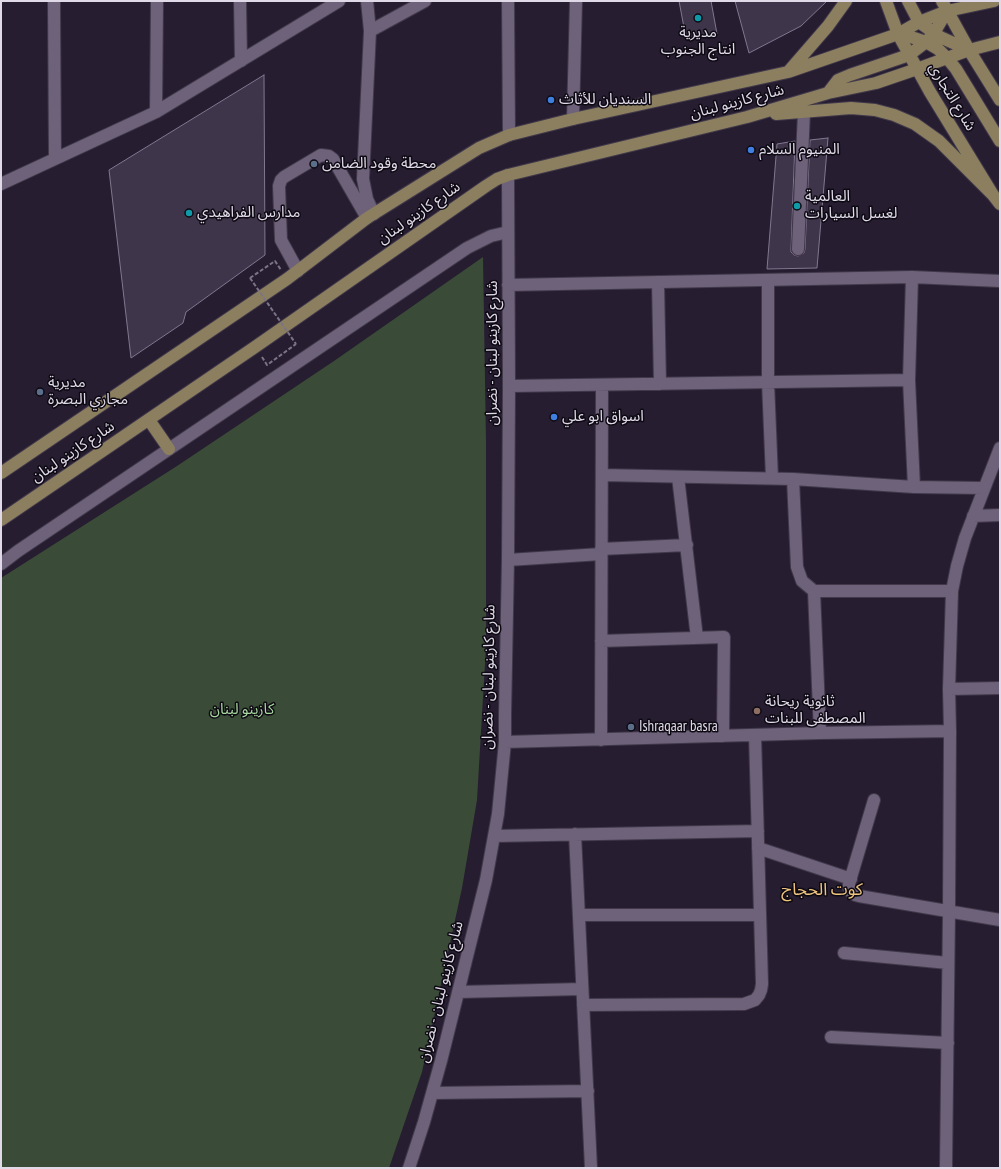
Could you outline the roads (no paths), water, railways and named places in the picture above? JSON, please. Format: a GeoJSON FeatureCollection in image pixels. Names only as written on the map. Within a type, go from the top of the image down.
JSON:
{"type":"FeatureCollection","features":[{"type":"Feature","properties":{"kind":"main road"},"geometry":{"type":"LineString","coordinates":[[788,72],[828,26],[846,1]]}},
{"type":"Feature","properties":{"kind":"main road","name":"شارع التجاري"},"geometry":{"type":"LineString","coordinates":[[886,1],[898,34],[909,55],[930,92],[997,199]]}},
{"type":"Feature","properties":{"kind":"main road"},"geometry":{"type":"LineString","coordinates":[[908,1],[919,22],[930,38],[956,69],[1000,141]]}},
{"type":"Feature","properties":{"kind":"main road","name":"شارع كازينو لبنان"},"geometry":{"type":"LineString","coordinates":[[1,473],[298,271],[371,216],[474,151],[509,134],[788,72],[898,34],[944,6],[994,1]]}},
{"type":"Feature","properties":{"kind":"main road"},"geometry":{"type":"LineString","coordinates":[[828,94],[838,80],[909,55],[930,38],[944,6]]}},
{"type":"Feature","properties":{"kind":"main road"},"geometry":{"type":"LineString","coordinates":[[944,6],[1000,100]]}},
{"type":"Feature","properties":{"kind":"main road"},"geometry":{"type":"LineString","coordinates":[[898,34],[951,42],[969,50]]}},
{"type":"Feature","properties":{"kind":"main road","name":"شارع كازينو لبنان"},"geometry":{"type":"LineString","coordinates":[[1,520],[255,348],[497,179],[508,175],[747,117],[876,82],[969,50],[1000,42]]}},
{"type":"Feature","properties":{"kind":"main road"},"geometry":{"type":"LineString","coordinates":[[747,117],[845,108],[858,108],[884,112],[903,119],[926,131],[939,141],[997,199]]}},
{"type":"Feature","properties":{"kind":"main road"},"geometry":{"type":"LineString","coordinates":[[149,420],[169,449]]}},
{"type":"Feature","properties":{"kind":"street"},"geometry":{"type":"LineString","coordinates":[[54,1],[55,158]]}},
{"type":"Feature","properties":{"kind":"street"},"geometry":{"type":"LineString","coordinates":[[156,112],[157,1]]}},
{"type":"Feature","properties":{"kind":"street"},"geometry":{"type":"LineString","coordinates":[[240,1],[241,61]]}},
{"type":"Feature","properties":{"kind":"street"},"geometry":{"type":"LineString","coordinates":[[1,184],[156,112],[340,1]]}},
{"type":"Feature","properties":{"kind":"street"},"geometry":{"type":"LineString","coordinates":[[367,1],[370,30],[363,179],[371,216]]}},
{"type":"Feature","properties":{"kind":"street"},"geometry":{"type":"LineString","coordinates":[[370,30],[425,1]]}},
{"type":"Feature","properties":{"kind":"street"},"geometry":{"type":"LineString","coordinates":[[508,1],[509,134]]}},
{"type":"Feature","properties":{"kind":"street"},"geometry":{"type":"LineString","coordinates":[[573,119],[576,1]]}},
{"type":"Feature","properties":{"kind":"street"},"geometry":{"type":"LineString","coordinates":[[798,249],[804,112]]}},
{"type":"Feature","properties":{"kind":"street"},"geometry":{"type":"LineString","coordinates":[[298,271],[281,240],[279,186],[284,177],[321,154],[329,156],[333,159],[371,216]]}},
{"type":"Feature","properties":{"kind":"street","name":"شارع كازينو لبنان - نضران"},"geometry":{"type":"LineString","coordinates":[[409,1168],[424,1122],[458,992],[486,880],[498,814],[505,742],[508,560],[508,175]]}},
{"type":"Feature","properties":{"kind":"street"},"geometry":{"type":"LineString","coordinates":[[1,564],[18,551],[467,248],[487,238],[508,232]]}},
{"type":"Feature","properties":{"kind":"street"},"geometry":{"type":"LineString","coordinates":[[508,285],[912,277],[1000,281]]}},
{"type":"Feature","properties":{"kind":"street"},"geometry":{"type":"LineString","coordinates":[[912,277],[909,380],[914,487]]}},
{"type":"Feature","properties":{"kind":"street"},"geometry":{"type":"LineString","coordinates":[[768,280],[768,382],[772,478]]}},
{"type":"Feature","properties":{"kind":"street"},"geometry":{"type":"LineString","coordinates":[[658,282],[660,384]]}},
{"type":"Feature","properties":{"kind":"street"},"geometry":{"type":"LineString","coordinates":[[509,386],[909,380]]}},
{"type":"Feature","properties":{"kind":"street"},"geometry":{"type":"LineString","coordinates":[[601,740],[602,385]]}},
{"type":"Feature","properties":{"kind":"street"},"geometry":{"type":"LineString","coordinates":[[946,1168],[949,911],[949,689],[952,591],[965,538],[1000,448]]}},
{"type":"Feature","properties":{"kind":"street"},"geometry":{"type":"LineString","coordinates":[[602,475],[772,478],[914,487],[984,488]]}},
{"type":"Feature","properties":{"kind":"street"},"geometry":{"type":"LineString","coordinates":[[678,476],[697,638]]}},
{"type":"Feature","properties":{"kind":"street"},"geometry":{"type":"LineString","coordinates":[[793,479],[797,567],[802,581],[814,591],[952,591]]}},
{"type":"Feature","properties":{"kind":"street"},"geometry":{"type":"LineString","coordinates":[[973,516],[1000,515]]}},
{"type":"Feature","properties":{"kind":"street"},"geometry":{"type":"LineString","coordinates":[[508,560],[686,545]]}},
{"type":"Feature","properties":{"kind":"street"},"geometry":{"type":"LineString","coordinates":[[814,591],[820,733]]}},
{"type":"Feature","properties":{"kind":"street"},"geometry":{"type":"LineString","coordinates":[[601,642],[724,637],[723,736]]}},
{"type":"Feature","properties":{"kind":"street"},"geometry":{"type":"LineString","coordinates":[[949,689],[1000,688]]}},
{"type":"Feature","properties":{"kind":"street"},"geometry":{"type":"LineString","coordinates":[[505,742],[820,733],[950,731]]}},
{"type":"Feature","properties":{"kind":"street"},"geometry":{"type":"LineString","coordinates":[[583,1005],[744,1004],[755,1000],[759,996],[761,990],[756,735]]}},
{"type":"Feature","properties":{"kind":"street"},"geometry":{"type":"LineString","coordinates":[[874,800],[851,879],[849,888],[851,892],[855,895],[1000,920]]}},
{"type":"Feature","properties":{"kind":"street"},"geometry":{"type":"LineString","coordinates":[[494,836],[758,831]]}},
{"type":"Feature","properties":{"kind":"street"},"geometry":{"type":"LineString","coordinates":[[575,834],[591,1168]]}},
{"type":"Feature","properties":{"kind":"street"},"geometry":{"type":"LineString","coordinates":[[758,848],[851,879]]}},
{"type":"Feature","properties":{"kind":"street"},"geometry":{"type":"LineString","coordinates":[[579,915],[760,915]]}},
{"type":"Feature","properties":{"kind":"street"},"geometry":{"type":"LineString","coordinates":[[844,952],[948,964]]}},
{"type":"Feature","properties":{"kind":"street"},"geometry":{"type":"LineString","coordinates":[[458,992],[582,990]]}},
{"type":"Feature","properties":{"kind":"street"},"geometry":{"type":"LineString","coordinates":[[831,1037],[948,1043]]}},
{"type":"Feature","properties":{"kind":"street"},"geometry":{"type":"LineString","coordinates":[[432,1093],[588,1091]]}},
{"type":"Feature","properties":{"kind":"place","name":"مديرية انتاج الجنوب"},"geometry":{"type":"Point","coordinates":[698,18]}},
{"type":"Feature","properties":{"kind":"place","name":"السنديان للأثاث"},"geometry":{"type":"Point","coordinates":[551,100]}},
{"type":"Feature","properties":{"kind":"place","name":"المنيوم السلام"},"geometry":{"type":"Point","coordinates":[751,150]}},
{"type":"Feature","properties":{"kind":"place","name":"محطة وقود الضامن"},"geometry":{"type":"Point","coordinates":[314,164]}},
{"type":"Feature","properties":{"kind":"place","name":"العالمية لغسل السيارات"},"geometry":{"type":"Point","coordinates":[797,206]}},
{"type":"Feature","properties":{"kind":"place","name":"مدارس الفراهيدي"},"geometry":{"type":"Point","coordinates":[189,213]}},
{"type":"Feature","properties":{"kind":"place","name":"مديرية مجاري البصرة"},"geometry":{"type":"Point","coordinates":[40,392]}},
{"type":"Feature","properties":{"kind":"place","name":"اسواق ابو علي"},"geometry":{"type":"Point","coordinates":[554,417]}},
{"type":"Feature","properties":{"kind":"place","name":"ثانوية ريحانة المصطفى للبنات"},"geometry":{"type":"Point","coordinates":[757,711]}},
{"type":"Feature","properties":{"kind":"place","name":"Ishraqaar basra"},"geometry":{"type":"Point","coordinates":[631,727]}},
{"type":"Feature","properties":{"kind":"district","name":"كوت الحجاج"},"geometry":{"type":"Point","coordinates":[822,890]}},
{"type":"Feature","properties":{"kind":"park label","name":"كازينو لبنان"},"geometry":{"type":"Point","coordinates":[242,710]}}]}
